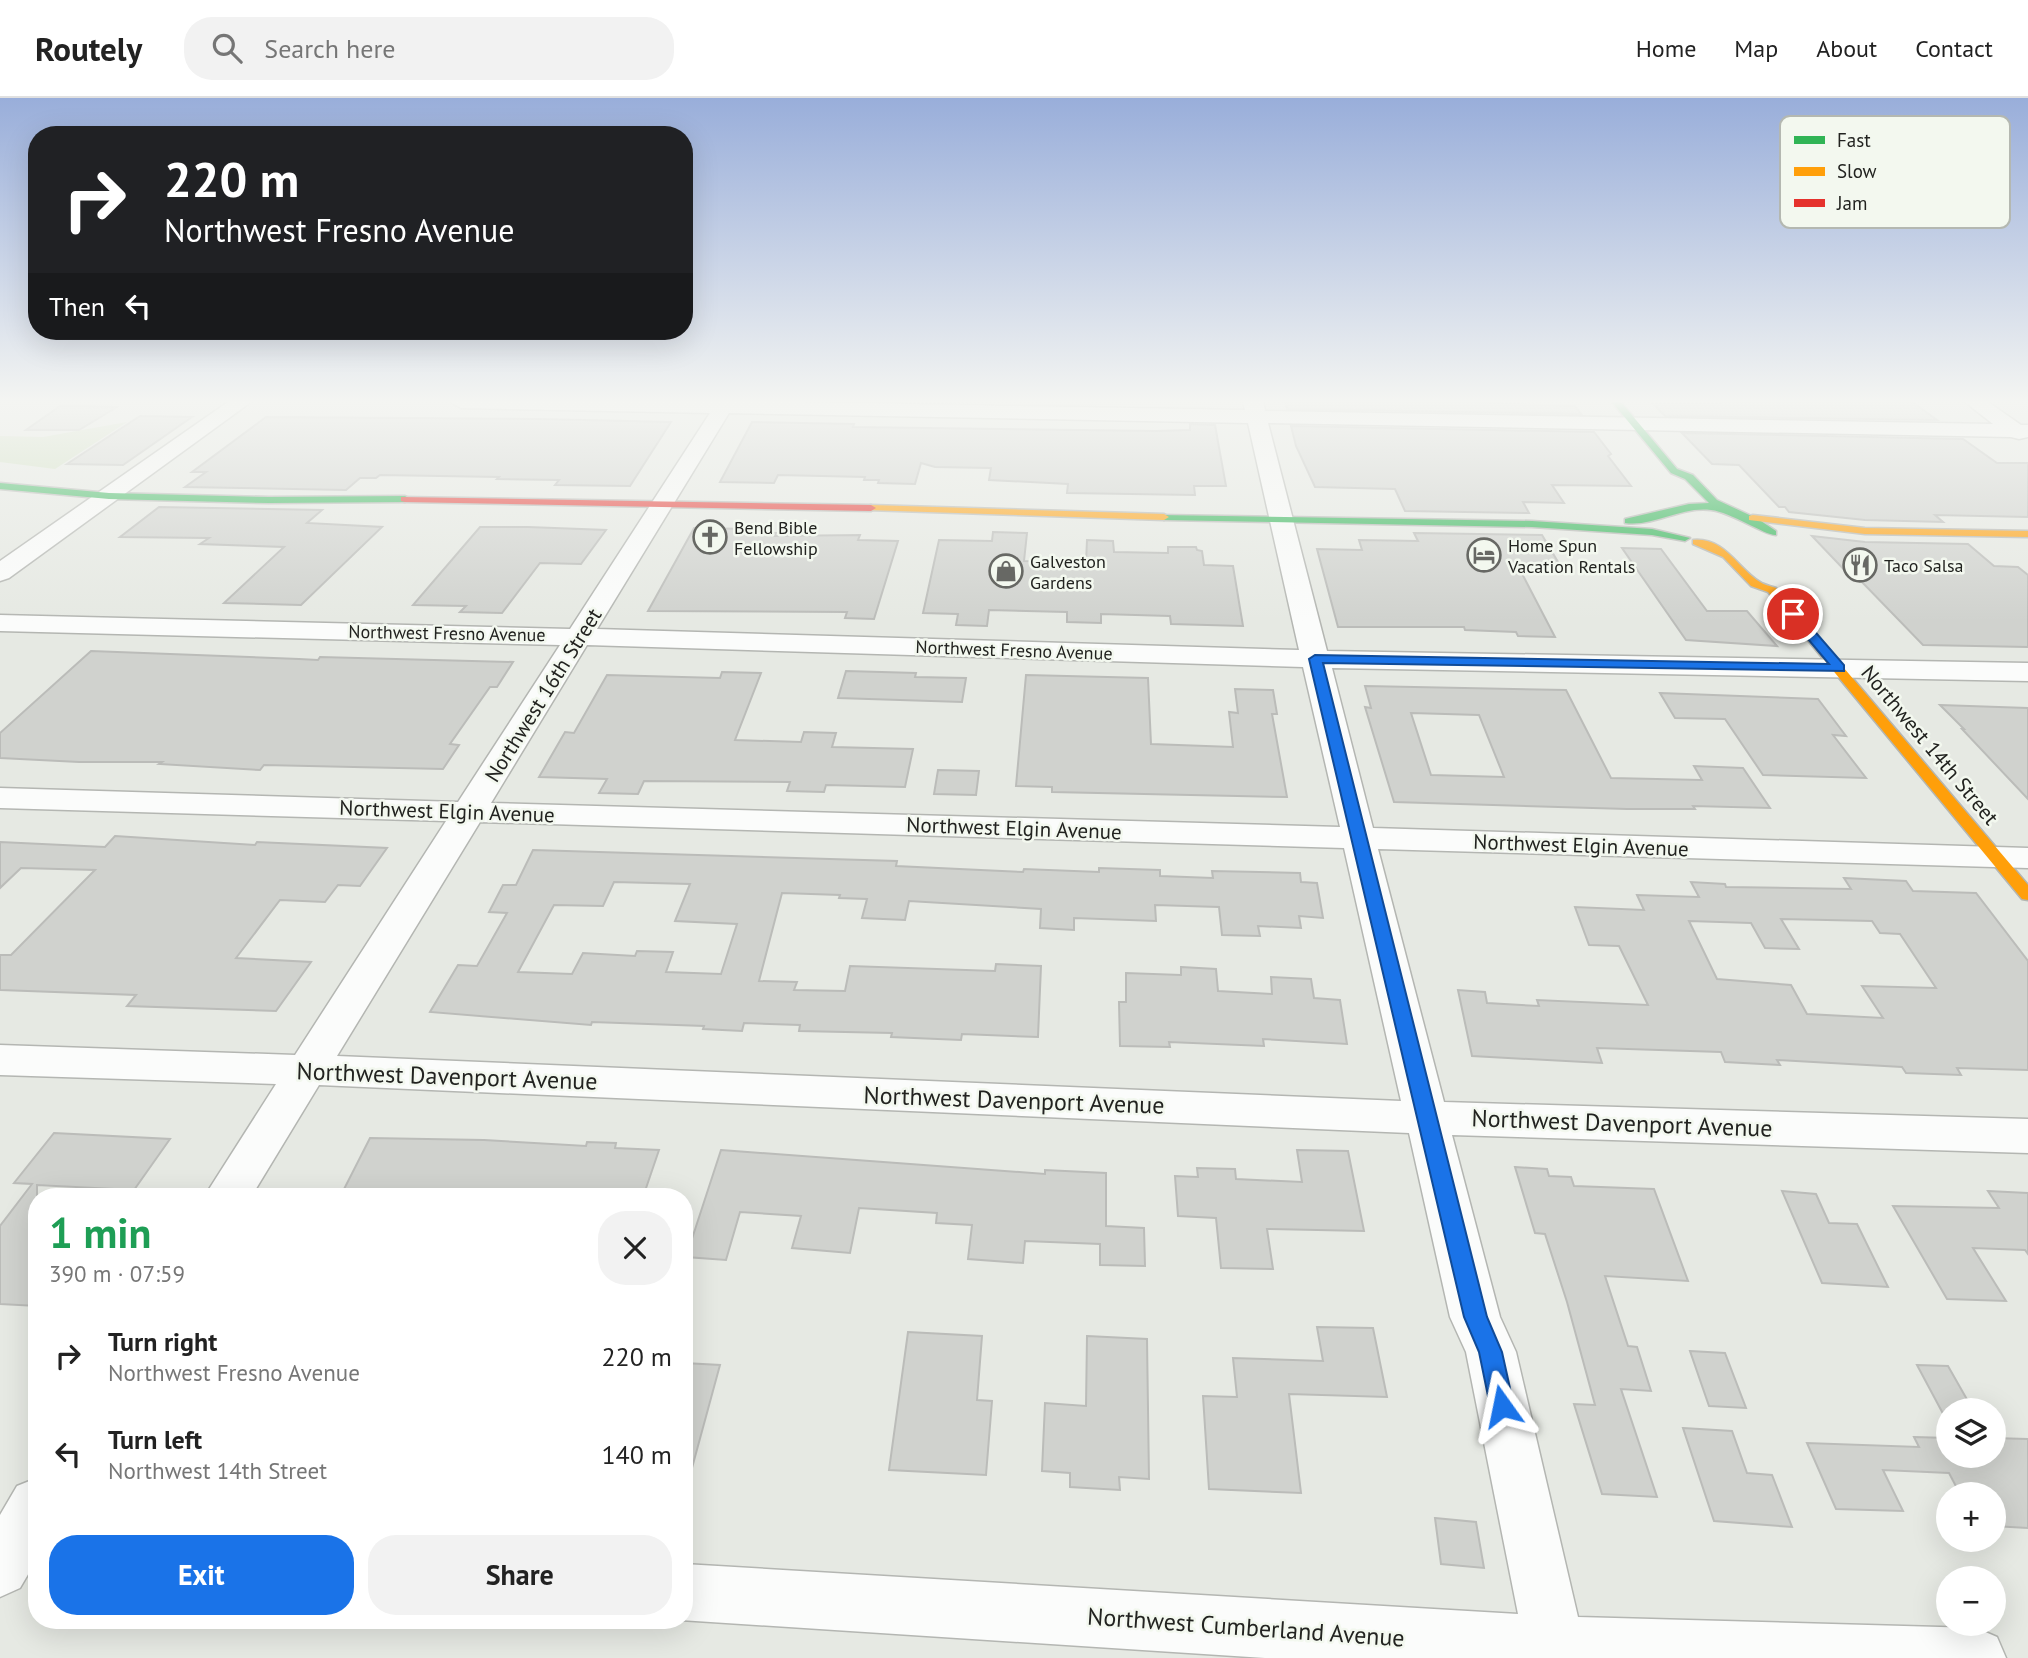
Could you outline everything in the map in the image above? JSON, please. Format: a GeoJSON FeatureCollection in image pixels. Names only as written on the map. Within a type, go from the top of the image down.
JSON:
{"type":"FeatureCollection","features":[{"type":"Feature","properties":{"kind":"street"},"geometry":{"type":"LineString","coordinates":[[0,573],[139,475]]}},
{"type":"Feature","properties":{"kind":"street","name":"Northwest 16th Street"},"geometry":{"type":"LineString","coordinates":[[233,1188],[681,475]]}},
{"type":"Feature","properties":{"kind":"street"},"geometry":{"type":"LineString","coordinates":[[1271,475],[1475,1317],[1490,1352],[1555,1652]]}},
{"type":"Feature","properties":{"kind":"street"},"geometry":{"type":"LineString","coordinates":[[1671,475],[1670,477],[1684,498],[1665,521],[1668,527],[1691,540]]}},
{"type":"Feature","properties":{"kind":"street"},"geometry":{"type":"LineString","coordinates":[[1684,475],[1689,477],[1713,502],[1728,510],[1778,523],[1846,526],[1865,531],[2028,534]]}},
{"type":"Feature","properties":{"kind":"street"},"geometry":{"type":"LineString","coordinates":[[0,485],[109,496],[1532,524],[1638,530],[1741,548]]}},
{"type":"Feature","properties":{"kind":"street"},"geometry":{"type":"LineString","coordinates":[[1532,524],[1560,520],[1650,520],[1673,512],[1702,507],[1728,510]]}},
{"type":"Feature","properties":{"kind":"street"},"geometry":{"type":"LineString","coordinates":[[1753,518],[1770,528],[1766,543],[1790,536],[1857,536],[1865,531]]}},
{"type":"Feature","properties":{"kind":"street","name":"Northwest 14th Street"},"geometry":{"type":"LineString","coordinates":[[1691,540],[1727,555],[1755,584],[1771,582],[1839,668],[2012,858],[2028,895]]}},
{"type":"Feature","properties":{"kind":"street","name":"Northwest Fresno Avenue"},"geometry":{"type":"LineString","coordinates":[[0,623],[1315,659],[2028,672]]}},
{"type":"Feature","properties":{"kind":"street","name":"Northwest Elgin Avenue"},"geometry":{"type":"LineString","coordinates":[[0,798],[2012,858]]}},
{"type":"Feature","properties":{"kind":"street","name":"Northwest Davenport Avenue"},"geometry":{"type":"LineString","coordinates":[[0,1060],[306,1070],[1426,1118],[2028,1136]]}},
{"type":"Feature","properties":{"kind":"street"},"geometry":{"type":"LineString","coordinates":[[15,1557],[28,1526]]}},
{"type":"Feature","properties":{"kind":"street","name":"Northwest Cumberland Avenue"},"geometry":{"type":"LineString","coordinates":[[693,1594],[1555,1652],[1976,1658]]}},
{"type":"Feature","properties":{"kind":"building"},"geometry":{"type":"Polygon","coordinates":[[[202,475],[637,475],[630,486],[555,485],[559,480],[497,479],[499,477],[380,475],[376,478],[360,478],[346,490],[185,487],[202,475]]]}},
{"type":"Feature","properties":{"kind":"building"},"geometry":{"type":"Polygon","coordinates":[[[724,475],[918,475],[915,484],[878,483],[879,480],[864,480],[865,477],[778,475],[774,483],[720,482],[724,475]]]}},
{"type":"Feature","properties":{"kind":"building"},"geometry":{"type":"Polygon","coordinates":[[[990,475],[1224,475],[1226,486],[1194,486],[1195,495],[1067,493],[1068,484],[989,480],[990,475]]]}},
{"type":"Feature","properties":{"kind":"building"},"geometry":{"type":"Polygon","coordinates":[[[1309,475],[1622,475],[1631,486],[1552,485],[1564,503],[1523,502],[1529,513],[1405,511],[1395,489],[1315,487],[1309,475]]]}},
{"type":"Feature","properties":{"kind":"building"},"geometry":{"type":"Polygon","coordinates":[[[1748,475],[2028,475],[2028,517],[1935,515],[1943,522],[1865,520],[1789,512],[1785,507],[1779,507],[1748,475]]]}},
{"type":"Feature","properties":{"kind":"building"},"geometry":{"type":"Polygon","coordinates":[[[159,507],[322,510],[307,523],[382,527],[301,605],[224,603],[284,547],[200,544],[209,538],[120,537],[159,507]]]}},
{"type":"Feature","properties":{"kind":"building"},"geometry":{"type":"Polygon","coordinates":[[[480,527],[606,530],[581,564],[540,563],[502,613],[460,612],[466,606],[413,605],[480,527]]]}},
{"type":"Feature","properties":{"kind":"building"},"geometry":{"type":"Polygon","coordinates":[[[694,528],[748,529],[746,532],[776,533],[775,536],[860,535],[858,540],[898,541],[874,619],[845,618],[847,612],[648,611],[694,528]]]}},
{"type":"Feature","properties":{"kind":"building"},"geometry":{"type":"Polygon","coordinates":[[[993,532],[1027,533],[1024,561],[1086,563],[1087,540],[1113,541],[1114,552],[1168,553],[1168,547],[1196,547],[1202,551],[1204,565],[1233,566],[1243,626],[1171,624],[1170,616],[1101,614],[1101,623],[1067,622],[1067,612],[989,610],[987,626],[956,625],[958,614],[923,613],[939,540],[992,541],[993,532]]]}},
{"type":"Feature","properties":{"kind":"building"},"geometry":{"type":"Polygon","coordinates":[[[1414,533],[1542,535],[1561,567],[1518,566],[1555,637],[1518,636],[1516,632],[1465,630],[1464,627],[1338,627],[1317,549],[1362,550],[1359,540],[1418,541],[1414,533]]]}},
{"type":"Feature","properties":{"kind":"building"},"geometry":{"type":"Polygon","coordinates":[[[1812,536],[1865,542],[1968,544],[1994,566],[2018,567],[2028,575],[2028,647],[1923,645],[1860,580],[1853,579],[1812,536]]]}},
{"type":"Feature","properties":{"kind":"building"},"geometry":{"type":"Polygon","coordinates":[[[1622,548],[1661,549],[1707,611],[1747,611],[1777,646],[1686,640],[1622,548]]]}},
{"type":"Feature","properties":{"kind":"building"},"geometry":{"type":"Polygon","coordinates":[[[91,651],[318,660],[320,657],[513,662],[497,687],[490,687],[450,744],[459,745],[443,769],[264,765],[260,770],[159,764],[162,762],[0,758],[0,733],[91,651]]]}},
{"type":"Feature","properties":{"kind":"building"},"geometry":{"type":"Polygon","coordinates":[[[846,671],[966,678],[962,702],[838,698],[846,671]]]}},
{"type":"Feature","properties":{"kind":"building"},"geometry":{"type":"Polygon","coordinates":[[[722,672],[761,673],[735,740],[801,742],[804,732],[836,733],[832,747],[913,749],[905,787],[826,785],[824,792],[787,791],[790,782],[644,781],[638,794],[599,793],[607,779],[539,777],[565,732],[574,733],[607,675],[720,678],[722,672]]]}},
{"type":"Feature","properties":{"kind":"building"},"geometry":{"type":"Polygon","coordinates":[[[1026,675],[1148,678],[1151,744],[1233,747],[1229,712],[1238,713],[1235,689],[1273,690],[1277,714],[1272,714],[1287,797],[1052,792],[1052,787],[1016,786],[1026,675]]]}},
{"type":"Feature","properties":{"kind":"building"},"geometry":{"type":"Polygon","coordinates":[[[1365,686],[1566,690],[1611,778],[1702,780],[1694,766],[1743,768],[1770,808],[1693,806],[1695,809],[1627,809],[1394,802],[1365,707],[1371,708],[1365,686]],[[1411,713],[1431,775],[1504,777],[1479,715],[1411,713]]]}},
{"type":"Feature","properties":{"kind":"building"},"geometry":{"type":"Polygon","coordinates":[[[1660,693],[1818,699],[1846,736],[1833,735],[1866,778],[1763,775],[1725,719],[1675,718],[1660,693]]]}},
{"type":"Feature","properties":{"kind":"building"},"geometry":{"type":"Polygon","coordinates":[[[1940,705],[2028,708],[2028,799],[1964,729],[1940,705]]]}},
{"type":"Feature","properties":{"kind":"building"},"geometry":{"type":"Polygon","coordinates":[[[938,770],[979,771],[976,795],[934,794],[938,770]]]}},
{"type":"Feature","properties":{"kind":"building"},"geometry":{"type":"Polygon","coordinates":[[[115,836],[255,845],[257,842],[387,848],[360,886],[338,885],[325,902],[280,900],[236,958],[311,962],[276,1011],[127,1006],[136,995],[0,990],[0,955],[11,955],[95,870],[21,868],[0,888],[0,842],[105,847],[115,836]]]}},
{"type":"Feature","properties":{"kind":"building"},"geometry":{"type":"Polygon","coordinates":[[[533,850],[897,861],[896,866],[1023,872],[1024,869],[1099,872],[1099,868],[1160,870],[1160,876],[1213,878],[1212,871],[1300,873],[1301,882],[1317,883],[1323,918],[1299,916],[1301,928],[1258,926],[1260,936],[1222,935],[1219,907],[1155,905],[1156,921],[1074,918],[1074,930],[1040,928],[1041,909],[909,901],[905,920],[862,918],[867,899],[782,893],[759,981],[797,982],[794,990],[845,991],[850,966],[995,971],[996,964],[1041,966],[1038,1037],[962,1034],[961,1040],[891,1037],[892,1033],[799,1031],[800,1025],[744,1023],[742,1031],[703,1029],[704,1026],[592,1022],[591,1025],[430,1012],[458,965],[477,966],[507,913],[489,912],[503,885],[516,885],[533,850]],[[614,882],[603,906],[554,905],[518,972],[572,974],[583,953],[635,956],[637,951],[673,952],[666,972],[721,974],[737,924],[675,921],[690,884],[614,882]]]}},
{"type":"Feature","properties":{"kind":"building"},"geometry":{"type":"Polygon","coordinates":[[[1844,878],[1906,881],[1913,891],[1976,893],[2028,961],[2028,1070],[1957,1068],[1961,1075],[1906,1073],[1902,1067],[1777,1060],[1780,1065],[1725,1062],[1721,1052],[1597,1048],[1602,1063],[1472,1056],[1458,990],[1485,992],[1487,1003],[1539,1006],[1537,1000],[1648,1005],[1619,946],[1589,945],[1575,907],[1644,910],[1637,895],[1699,897],[1691,882],[1725,884],[1726,887],[1851,889],[1844,878]],[[1781,919],[1799,949],[1765,948],[1751,923],[1689,921],[1717,979],[1791,985],[1807,1014],[1883,1018],[1862,986],[1936,988],[1900,934],[1880,933],[1872,921],[1781,919]]]}},
{"type":"Feature","properties":{"kind":"building"},"geometry":{"type":"Polygon","coordinates":[[[1181,967],[1216,969],[1218,991],[1272,994],[1271,977],[1311,979],[1314,998],[1340,1000],[1347,1044],[1263,1039],[1264,1046],[1169,1042],[1170,1047],[1120,1046],[1119,1002],[1126,1002],[1126,973],[1181,975],[1181,967]]]}},
{"type":"Feature","properties":{"kind":"building"},"geometry":{"type":"Polygon","coordinates":[[[54,1133],[170,1139],[135,1188],[37,1185],[37,1188],[29,1188],[32,1184],[14,1183],[54,1133]]]}},
{"type":"Feature","properties":{"kind":"building"},"geometry":{"type":"Polygon","coordinates":[[[370,1138],[484,1140],[586,1146],[587,1142],[616,1143],[615,1148],[659,1150],[646,1188],[345,1188],[370,1138]]]}},
{"type":"Feature","properties":{"kind":"building"},"geometry":{"type":"Polygon","coordinates":[[[721,1150],[1045,1174],[1045,1170],[1106,1173],[1106,1226],[1144,1228],[1145,1266],[1100,1265],[1100,1244],[1025,1241],[1023,1263],[968,1259],[972,1225],[936,1223],[937,1213],[859,1208],[850,1253],[792,1248],[801,1216],[740,1212],[726,1260],[693,1258],[693,1236],[721,1150]]]}},
{"type":"Feature","properties":{"kind":"building"},"geometry":{"type":"Polygon","coordinates":[[[1297,1150],[1348,1151],[1364,1231],[1267,1229],[1273,1269],[1221,1268],[1216,1218],[1178,1216],[1175,1176],[1198,1177],[1197,1168],[1235,1169],[1236,1179],[1302,1182],[1297,1150]]]}},
{"type":"Feature","properties":{"kind":"building"},"geometry":{"type":"Polygon","coordinates":[[[1515,1167],[1547,1169],[1549,1176],[1571,1177],[1574,1186],[1654,1189],[1688,1281],[1605,1276],[1628,1346],[1637,1347],[1651,1391],[1621,1389],[1657,1497],[1602,1494],[1574,1404],[1595,1405],[1545,1234],[1535,1233],[1515,1167]]]}},
{"type":"Feature","properties":{"kind":"building"},"geometry":{"type":"Polygon","coordinates":[[[28,1189],[28,1306],[0,1304],[0,1226],[28,1189]]]}},
{"type":"Feature","properties":{"kind":"building"},"geometry":{"type":"Polygon","coordinates":[[[1782,1191],[1816,1194],[1829,1223],[1857,1224],[1888,1287],[1822,1283],[1782,1191]]]}},
{"type":"Feature","properties":{"kind":"building"},"geometry":{"type":"Polygon","coordinates":[[[1988,1191],[2028,1193],[2028,1254],[2025,1250],[1973,1248],[2006,1301],[1947,1299],[1893,1206],[1999,1208],[1988,1191]]]}},
{"type":"Feature","properties":{"kind":"building"},"geometry":{"type":"Polygon","coordinates":[[[1317,1327],[1373,1328],[1387,1397],[1289,1394],[1301,1493],[1209,1489],[1203,1396],[1237,1397],[1233,1358],[1323,1361],[1317,1327]]]}},
{"type":"Feature","properties":{"kind":"building"},"geometry":{"type":"Polygon","coordinates":[[[908,1332],[982,1336],[977,1400],[992,1401],[986,1475],[889,1470],[908,1332]]]}},
{"type":"Feature","properties":{"kind":"building"},"geometry":{"type":"Polygon","coordinates":[[[1087,1336],[1147,1339],[1149,1479],[1119,1477],[1120,1490],[1070,1487],[1070,1473],[1042,1471],[1045,1403],[1086,1406],[1087,1336]]]}},
{"type":"Feature","properties":{"kind":"building"},"geometry":{"type":"Polygon","coordinates":[[[1690,1351],[1725,1353],[1746,1408],[1709,1406],[1690,1351]]]}},
{"type":"Feature","properties":{"kind":"building"},"geometry":{"type":"Polygon","coordinates":[[[693,1364],[720,1365],[693,1464],[693,1364]]]}},
{"type":"Feature","properties":{"kind":"building"},"geometry":{"type":"Polygon","coordinates":[[[1917,1365],[1948,1366],[1966,1398],[1936,1398],[1936,1401],[1917,1365]]]}},
{"type":"Feature","properties":{"kind":"building"},"geometry":{"type":"Polygon","coordinates":[[[1683,1428],[1732,1431],[1747,1473],[1772,1475],[1792,1527],[1714,1521],[1683,1428]]]}},
{"type":"Feature","properties":{"kind":"building"},"geometry":{"type":"Polygon","coordinates":[[[1914,1437],[1936,1438],[1936,1468],[2006,1468],[2006,1438],[2028,1439],[2028,1528],[2006,1527],[2006,1482],[1954,1482],[1949,1473],[1883,1470],[1903,1511],[1836,1509],[1807,1443],[1919,1447],[1914,1437]]]}},
{"type":"Feature","properties":{"kind":"building"},"geometry":{"type":"Polygon","coordinates":[[[1435,1518],[1476,1522],[1484,1568],[1441,1564],[1435,1518]]]}},
{"type":"Feature","properties":{"kind":"traffic: fast"},"geometry":{"type":"LineString","coordinates":[[1684,475],[1689,477],[1713,502],[1728,510]]}},
{"type":"Feature","properties":{"kind":"traffic: fast"},"geometry":{"type":"LineString","coordinates":[[0,486],[109,496],[269,500],[405,499]]}},
{"type":"Feature","properties":{"kind":"traffic: fast"},"geometry":{"type":"LineString","coordinates":[[1629,521],[1700,506],[1744,516],[1772,533]]}},
{"type":"Feature","properties":{"kind":"traffic: fast"},"geometry":{"type":"LineString","coordinates":[[1164,517],[1532,524],[1652,532],[1685,538]]}},
{"type":"Feature","properties":{"kind":"traffic: slow"},"geometry":{"type":"LineString","coordinates":[[871,508],[1164,517]]}},
{"type":"Feature","properties":{"kind":"traffic: slow"},"geometry":{"type":"LineString","coordinates":[[1753,518],[1865,531],[2028,534]]}},
{"type":"Feature","properties":{"kind":"traffic: slow"},"geometry":{"type":"LineString","coordinates":[[1697,542],[1727,555],[1755,584],[1772,590],[2028,895]]}},
{"type":"Feature","properties":{"kind":"traffic: jam"},"geometry":{"type":"LineString","coordinates":[[405,499],[871,508]]}},
{"type":"Feature","properties":{"kind":"place","name":"Bend Bible Fellowship"},"geometry":{"type":"Point","coordinates":[710,537]}},
{"type":"Feature","properties":{"kind":"place","name":"Home Spun Vacation Rentals"},"geometry":{"type":"Point","coordinates":[1484,555]}},
{"type":"Feature","properties":{"kind":"place","name":"Taco Salsa"},"geometry":{"type":"Point","coordinates":[1860,565]}},
{"type":"Feature","properties":{"kind":"place","name":"Galveston Gardens"},"geometry":{"type":"Point","coordinates":[1006,571]}},
{"type":"Feature","properties":{"kind":"route"},"geometry":{"type":"LineString","coordinates":[[1502,1406],[1490,1352],[1475,1317],[1315,659],[1839,668],[1793,614]]}}]}
